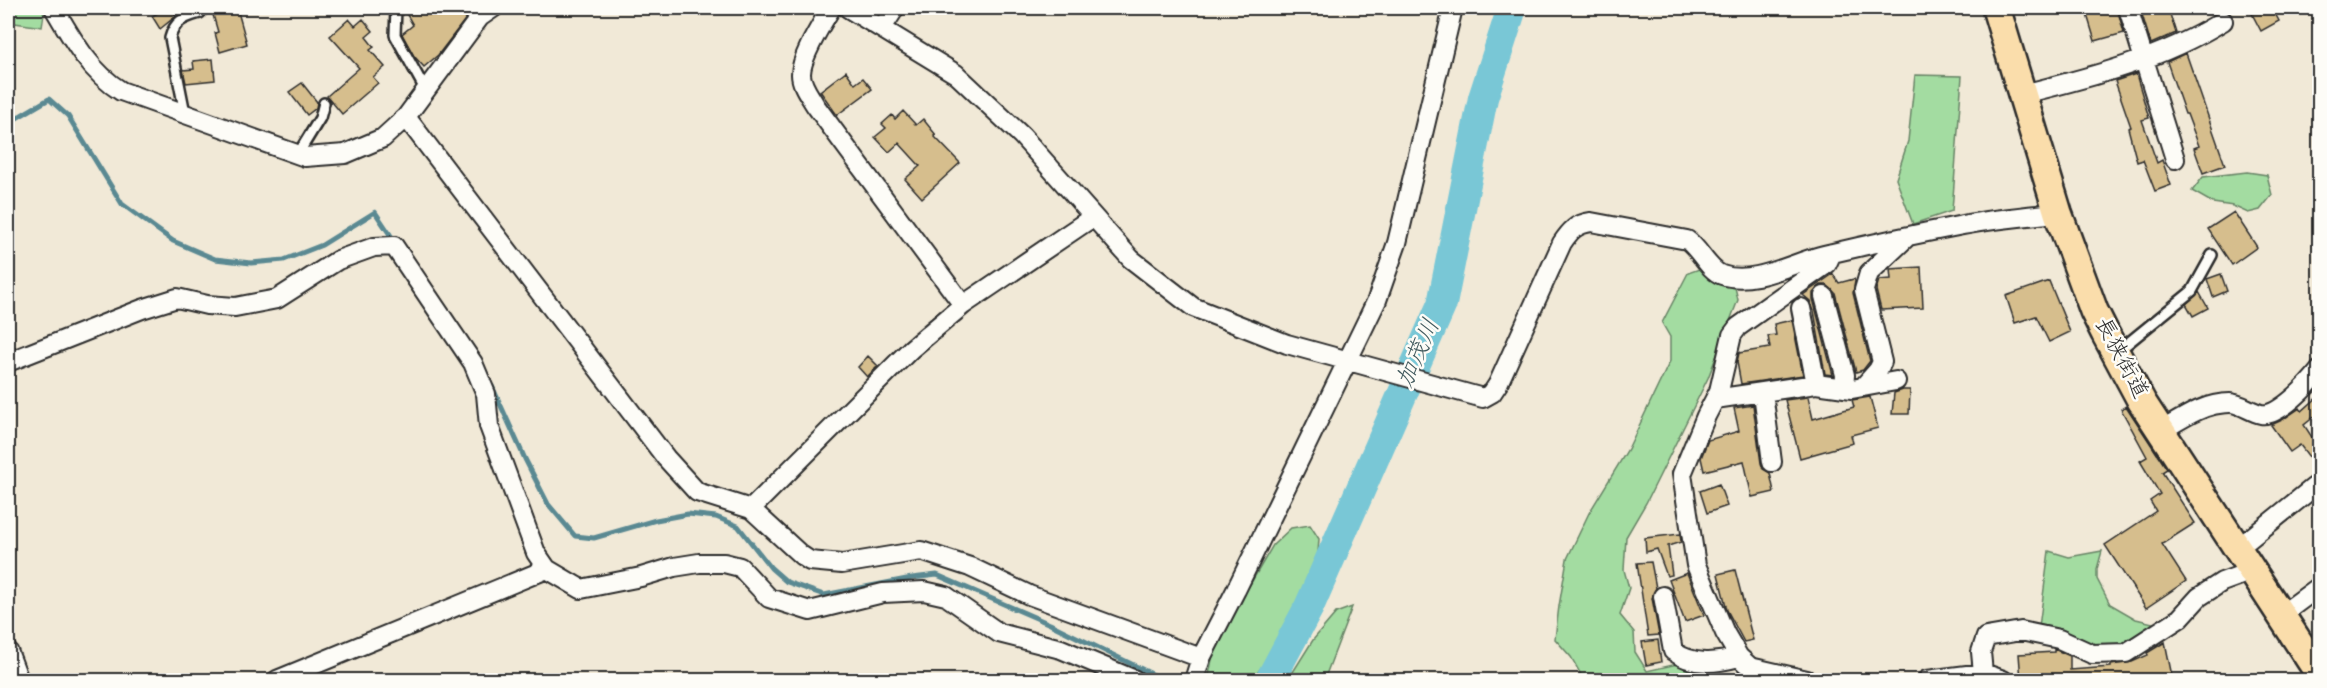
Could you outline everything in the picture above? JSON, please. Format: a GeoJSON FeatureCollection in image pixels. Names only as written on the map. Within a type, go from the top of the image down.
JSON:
{"type":"FeatureCollection","features":[{"type":"Feature","properties":{"kind":"main road","name":"長狭街道"},"geometry":{"type":"LineString","coordinates":[[1996,8],[2058,213],[2094,311],[2115,353],[2161,431],[2319,675]]}},
{"type":"Feature","properties":{"kind":"street"},"geometry":{"type":"LineString","coordinates":[[54,8],[86,59],[106,82],[121,91],[305,157],[345,154],[383,138],[406,117],[480,17],[493,8]]}},
{"type":"Feature","properties":{"kind":"street"},"geometry":{"type":"LineString","coordinates":[[831,8],[804,61],[801,74],[804,86],[815,105],[963,305]]}},
{"type":"Feature","properties":{"kind":"street"},"geometry":{"type":"LineString","coordinates":[[848,8],[956,74],[1022,136],[1131,258],[1193,307],[1287,344],[1483,398],[1492,393],[1498,384],[1562,243],[1569,232],[1580,223],[1591,222],[1687,240],[1696,246],[1720,274],[1739,278],[1832,253],[1908,236],[1987,221],[2058,213]]}},
{"type":"Feature","properties":{"kind":"street"},"geometry":{"type":"LineString","coordinates":[[882,28],[895,8]]}},
{"type":"Feature","properties":{"kind":"street"},"geometry":{"type":"LineString","coordinates":[[1194,680],[1201,658],[1377,300],[1397,243],[1453,8]]}},
{"type":"Feature","properties":{"kind":"street"},"geometry":{"type":"LineString","coordinates":[[2128,8],[2175,159]]}},
{"type":"Feature","properties":{"kind":"street"},"geometry":{"type":"LineString","coordinates":[[2023,94],[2098,76],[2193,40],[2223,21]]}},
{"type":"Feature","properties":{"kind":"street"},"geometry":{"type":"LineString","coordinates":[[406,117],[666,458],[698,492],[751,509],[810,561],[842,564],[921,551],[970,567],[1029,595],[1201,658]]}},
{"type":"Feature","properties":{"kind":"street"},"geometry":{"type":"LineString","coordinates":[[751,509],[911,349],[963,305],[1093,217]]}},
{"type":"Feature","properties":{"kind":"street"},"geometry":{"type":"LineString","coordinates":[[1863,387],[1882,362],[1864,290],[1869,273],[1908,236]]}},
{"type":"Feature","properties":{"kind":"street"},"geometry":{"type":"LineString","coordinates":[[8,362],[142,309],[177,298],[207,305],[235,307],[277,299],[338,260],[375,248],[394,246],[473,363],[486,394],[489,426],[536,553],[548,569],[581,589],[641,578],[674,567],[699,563],[724,563],[740,567],[770,598],[810,611],[883,593],[924,591],[946,596],[999,633],[1062,649],[1135,681]]}},
{"type":"Feature","properties":{"kind":"street"},"geometry":{"type":"LineString","coordinates":[[1807,681],[1750,667],[1739,657],[1725,633],[1696,565],[1682,474],[1719,391],[1732,336],[1738,327],[1827,264],[1832,253]]}},
{"type":"Feature","properties":{"kind":"street"},"geometry":{"type":"LineString","coordinates":[[1824,296],[1845,375],[1844,388]]}},
{"type":"Feature","properties":{"kind":"street"},"geometry":{"type":"LineString","coordinates":[[1801,308],[1816,384]]}},
{"type":"Feature","properties":{"kind":"street"},"geometry":{"type":"LineString","coordinates":[[2161,431],[2204,407],[2233,403],[2264,415],[2276,411],[2310,382],[2319,370]]}},
{"type":"Feature","properties":{"kind":"street"},"geometry":{"type":"LineString","coordinates":[[1714,399],[1816,384],[1844,388],[1896,381]]}},
{"type":"Feature","properties":{"kind":"street"},"geometry":{"type":"LineString","coordinates":[[1763,393],[1772,462]]}},
{"type":"Feature","properties":{"kind":"street"},"geometry":{"type":"LineString","coordinates":[[2237,549],[2314,487]]}},
{"type":"Feature","properties":{"kind":"street"},"geometry":{"type":"LineString","coordinates":[[278,681],[548,569]]}},
{"type":"Feature","properties":{"kind":"street"},"geometry":{"type":"LineString","coordinates":[[1983,673],[1981,652],[1986,637],[2021,631],[2059,639],[2092,654],[2126,653],[2180,618],[2199,597],[2222,582],[2252,572]]}},
{"type":"Feature","properties":{"kind":"street"},"geometry":{"type":"LineString","coordinates":[[2281,615],[2319,586]]}},
{"type":"Feature","properties":{"kind":"street"},"geometry":{"type":"LineString","coordinates":[[1664,596],[1673,651],[1681,657],[1706,663],[1739,657]]}},
{"type":"Feature","properties":{"kind":"street"},"geometry":{"type":"LineString","coordinates":[[8,651],[19,681]]}},
{"type":"Feature","properties":{"kind":"street"},"geometry":{"type":"LineString","coordinates":[[1927,681],[1983,673],[2003,681]]}},
{"type":"Feature","properties":{"kind":"lane"},"geometry":{"type":"LineString","coordinates":[[396,8],[395,35],[426,91]]}},
{"type":"Feature","properties":{"kind":"lane"},"geometry":{"type":"LineString","coordinates":[[185,113],[170,38],[173,27],[183,19],[200,13]]}},
{"type":"Feature","properties":{"kind":"lane"},"geometry":{"type":"LineString","coordinates":[[298,154],[320,118],[324,103]]}},
{"type":"Feature","properties":{"kind":"lane"},"geometry":{"type":"LineString","coordinates":[[2115,353],[2192,291],[2212,255]]}},
{"type":"Feature","properties":{"kind":"green space"},"geometry":{"type":"Polygon","coordinates":[[[8,8],[42,8],[44,14],[42,27],[8,22],[8,8]]]}},
{"type":"Feature","properties":{"kind":"green space"},"geometry":{"type":"Polygon","coordinates":[[[1915,75],[1962,76],[1952,211],[1913,224],[1896,179],[1908,141],[1915,75]]]}},
{"type":"Feature","properties":{"kind":"green space"},"geometry":{"type":"Polygon","coordinates":[[[2247,172],[2267,175],[2272,195],[2260,210],[2248,213],[2233,206],[2213,203],[2192,191],[2203,177],[2247,172]]]}},
{"type":"Feature","properties":{"kind":"green space"},"geometry":{"type":"Polygon","coordinates":[[[1702,268],[1734,283],[1738,300],[1708,378],[1646,503],[1626,537],[1624,570],[1629,588],[1620,615],[1634,632],[1635,652],[1647,671],[1686,662],[1718,674],[1760,680],[1584,680],[1571,657],[1555,639],[1567,559],[1589,513],[1628,449],[1670,361],[1670,337],[1662,323],[1688,273],[1702,268]]]}},
{"type":"Feature","properties":{"kind":"green space"},"geometry":{"type":"Polygon","coordinates":[[[1310,525],[1319,539],[1317,565],[1303,597],[1266,661],[1252,680],[1208,680],[1213,654],[1223,631],[1273,545],[1291,528],[1310,525]]]}},
{"type":"Feature","properties":{"kind":"green space"},"geometry":{"type":"Polygon","coordinates":[[[2049,551],[2069,557],[2102,551],[2097,579],[2110,604],[2136,619],[2157,624],[2133,639],[2119,644],[2092,646],[2065,631],[2039,627],[2049,551]]]}},
{"type":"Feature","properties":{"kind":"green space"},"geometry":{"type":"Polygon","coordinates":[[[1352,607],[1324,680],[1288,680],[1313,640],[1336,613],[1352,607]]]}},
{"type":"Feature","properties":{"kind":"building"},"geometry":{"type":"Polygon","coordinates":[[[171,8],[176,16],[160,29],[152,16],[171,8]]]}},
{"type":"Feature","properties":{"kind":"building"},"geometry":{"type":"Polygon","coordinates":[[[211,8],[237,8],[247,44],[220,52],[215,33],[218,32],[211,8]]]}},
{"type":"Feature","properties":{"kind":"building"},"geometry":{"type":"Polygon","coordinates":[[[403,8],[474,8],[438,55],[424,67],[414,56],[402,34],[413,25],[403,8]]]}},
{"type":"Feature","properties":{"kind":"building"},"geometry":{"type":"Polygon","coordinates":[[[2085,8],[2117,8],[2124,33],[2095,41],[2085,8]]]}},
{"type":"Feature","properties":{"kind":"building"},"geometry":{"type":"Polygon","coordinates":[[[2140,8],[2168,8],[2176,33],[2151,44],[2140,8]]]}},
{"type":"Feature","properties":{"kind":"building"},"geometry":{"type":"Polygon","coordinates":[[[2249,8],[2272,8],[2279,21],[2261,31],[2249,8]]]}},
{"type":"Feature","properties":{"kind":"building"},"geometry":{"type":"Polygon","coordinates":[[[349,19],[355,26],[363,19],[373,31],[366,37],[374,47],[370,50],[385,67],[373,77],[378,83],[342,114],[327,96],[359,68],[330,36],[349,19]]]}},
{"type":"Feature","properties":{"kind":"building"},"geometry":{"type":"Polygon","coordinates":[[[2186,53],[2225,165],[2203,173],[2194,148],[2199,146],[2167,62],[2186,53]]]}},
{"type":"Feature","properties":{"kind":"building"},"geometry":{"type":"Polygon","coordinates":[[[213,59],[215,80],[186,83],[183,70],[194,69],[193,61],[213,59]]]}},
{"type":"Feature","properties":{"kind":"building"},"geometry":{"type":"Polygon","coordinates":[[[846,71],[855,84],[863,78],[872,89],[837,115],[820,91],[846,71]]]}},
{"type":"Feature","properties":{"kind":"building"},"geometry":{"type":"Polygon","coordinates":[[[2136,74],[2149,118],[2142,120],[2157,163],[2162,160],[2171,185],[2155,191],[2143,160],[2137,162],[2128,128],[2131,127],[2115,81],[2136,74]]]}},
{"type":"Feature","properties":{"kind":"building"},"geometry":{"type":"Polygon","coordinates":[[[302,83],[317,102],[316,108],[307,115],[289,92],[302,83]]]}},
{"type":"Feature","properties":{"kind":"building"},"geometry":{"type":"Polygon","coordinates":[[[903,111],[916,125],[923,119],[936,135],[934,136],[960,163],[922,198],[905,179],[920,166],[899,143],[889,152],[875,137],[886,128],[882,124],[892,115],[895,119],[903,111]]]}},
{"type":"Feature","properties":{"kind":"building"},"geometry":{"type":"Polygon","coordinates":[[[2234,212],[2257,247],[2232,265],[2208,229],[2234,212]]]}},
{"type":"Feature","properties":{"kind":"building"},"geometry":{"type":"Polygon","coordinates":[[[1921,267],[1923,308],[1881,310],[1876,290],[1879,280],[1891,279],[1890,269],[1921,267]]]}},
{"type":"Feature","properties":{"kind":"building"},"geometry":{"type":"Polygon","coordinates":[[[1833,274],[1839,283],[1854,279],[1855,281],[1853,293],[1870,361],[1863,370],[1856,372],[1835,293],[1827,285],[1821,285],[1813,293],[1813,299],[1833,375],[1825,374],[1814,311],[1810,301],[1803,295],[1833,274]]]}},
{"type":"Feature","properties":{"kind":"building"},"geometry":{"type":"Polygon","coordinates":[[[2221,274],[2227,291],[2213,297],[2207,279],[2221,274]]]}},
{"type":"Feature","properties":{"kind":"building"},"geometry":{"type":"Polygon","coordinates":[[[2049,281],[2070,332],[2049,342],[2036,316],[2015,323],[2006,296],[2049,281]]]}},
{"type":"Feature","properties":{"kind":"building"},"geometry":{"type":"Polygon","coordinates":[[[2199,292],[2208,308],[2193,316],[2186,304],[2199,292]]]}},
{"type":"Feature","properties":{"kind":"building"},"geometry":{"type":"Polygon","coordinates":[[[1792,320],[1803,375],[1741,384],[1737,362],[1739,353],[1770,348],[1768,336],[1776,335],[1774,324],[1792,320]]]}},
{"type":"Feature","properties":{"kind":"building"},"geometry":{"type":"Polygon","coordinates":[[[868,356],[878,366],[867,377],[858,367],[868,356]]]}},
{"type":"Feature","properties":{"kind":"building"},"geometry":{"type":"Polygon","coordinates":[[[1910,390],[1909,414],[1892,414],[1894,393],[1910,390]]]}},
{"type":"Feature","properties":{"kind":"building"},"geometry":{"type":"Polygon","coordinates":[[[2319,396],[2319,413],[2304,425],[2319,448],[2319,470],[2300,445],[2290,452],[2271,425],[2300,408],[2302,411],[2319,396]]]}},
{"type":"Feature","properties":{"kind":"building"},"geometry":{"type":"Polygon","coordinates":[[[1808,397],[1813,419],[1854,407],[1852,400],[1870,397],[1878,428],[1851,435],[1853,443],[1800,458],[1785,400],[1808,397]]]}},
{"type":"Feature","properties":{"kind":"building"},"geometry":{"type":"Polygon","coordinates":[[[1753,405],[1761,463],[1763,469],[1770,473],[1774,492],[1752,497],[1744,461],[1704,471],[1701,458],[1708,440],[1739,431],[1734,408],[1753,405]]]}},
{"type":"Feature","properties":{"kind":"building"},"geometry":{"type":"Polygon","coordinates":[[[2126,406],[2167,469],[2162,472],[2195,523],[2162,544],[2186,581],[2146,608],[2105,545],[2156,511],[2150,501],[2160,494],[2140,461],[2147,457],[2121,409],[2126,406]]]}},
{"type":"Feature","properties":{"kind":"building"},"geometry":{"type":"Polygon","coordinates":[[[1719,484],[1727,506],[1707,513],[1700,491],[1719,484]]]}},
{"type":"Feature","properties":{"kind":"building"},"geometry":{"type":"Polygon","coordinates":[[[1680,534],[1681,542],[1668,546],[1672,575],[1667,576],[1657,549],[1646,552],[1645,538],[1680,534]]]}},
{"type":"Feature","properties":{"kind":"building"},"geometry":{"type":"Polygon","coordinates":[[[1651,562],[1656,588],[1652,598],[1659,635],[1648,636],[1637,563],[1651,562]]]}},
{"type":"Feature","properties":{"kind":"building"},"geometry":{"type":"Polygon","coordinates":[[[1735,570],[1753,640],[1744,642],[1727,610],[1718,574],[1735,570]]]}},
{"type":"Feature","properties":{"kind":"building"},"geometry":{"type":"Polygon","coordinates":[[[1687,573],[1704,615],[1685,622],[1669,580],[1687,573]]]}},
{"type":"Feature","properties":{"kind":"building"},"geometry":{"type":"Polygon","coordinates":[[[1658,640],[1661,662],[1646,665],[1642,642],[1658,640]]]}},
{"type":"Feature","properties":{"kind":"building"},"geometry":{"type":"Polygon","coordinates":[[[2165,642],[2173,681],[2054,681],[2054,678],[2021,680],[2019,654],[2054,652],[2054,649],[2070,656],[2070,670],[2111,667],[2111,665],[2132,662],[2148,655],[2147,653],[2165,642]]]}},
{"type":"Feature","properties":{"kind":"waterway","name":"加茂川"},"geometry":{"type":"LineString","coordinates":[[1270,680],[1309,607],[1442,304],[1483,98],[1512,8]]}},
{"type":"Feature","properties":{"kind":"waterway"},"geometry":{"type":"LineString","coordinates":[[8,123],[49,99],[68,116],[122,204],[173,241],[215,259],[251,263],[284,260],[322,245],[375,212],[395,242]]}},
{"type":"Feature","properties":{"kind":"waterway"},"geometry":{"type":"LineString","coordinates":[[492,386],[548,504],[575,536],[594,538],[656,520],[688,514],[716,517],[738,526],[771,568],[787,582],[824,595],[937,575],[1050,624],[1164,680]]}}]}
